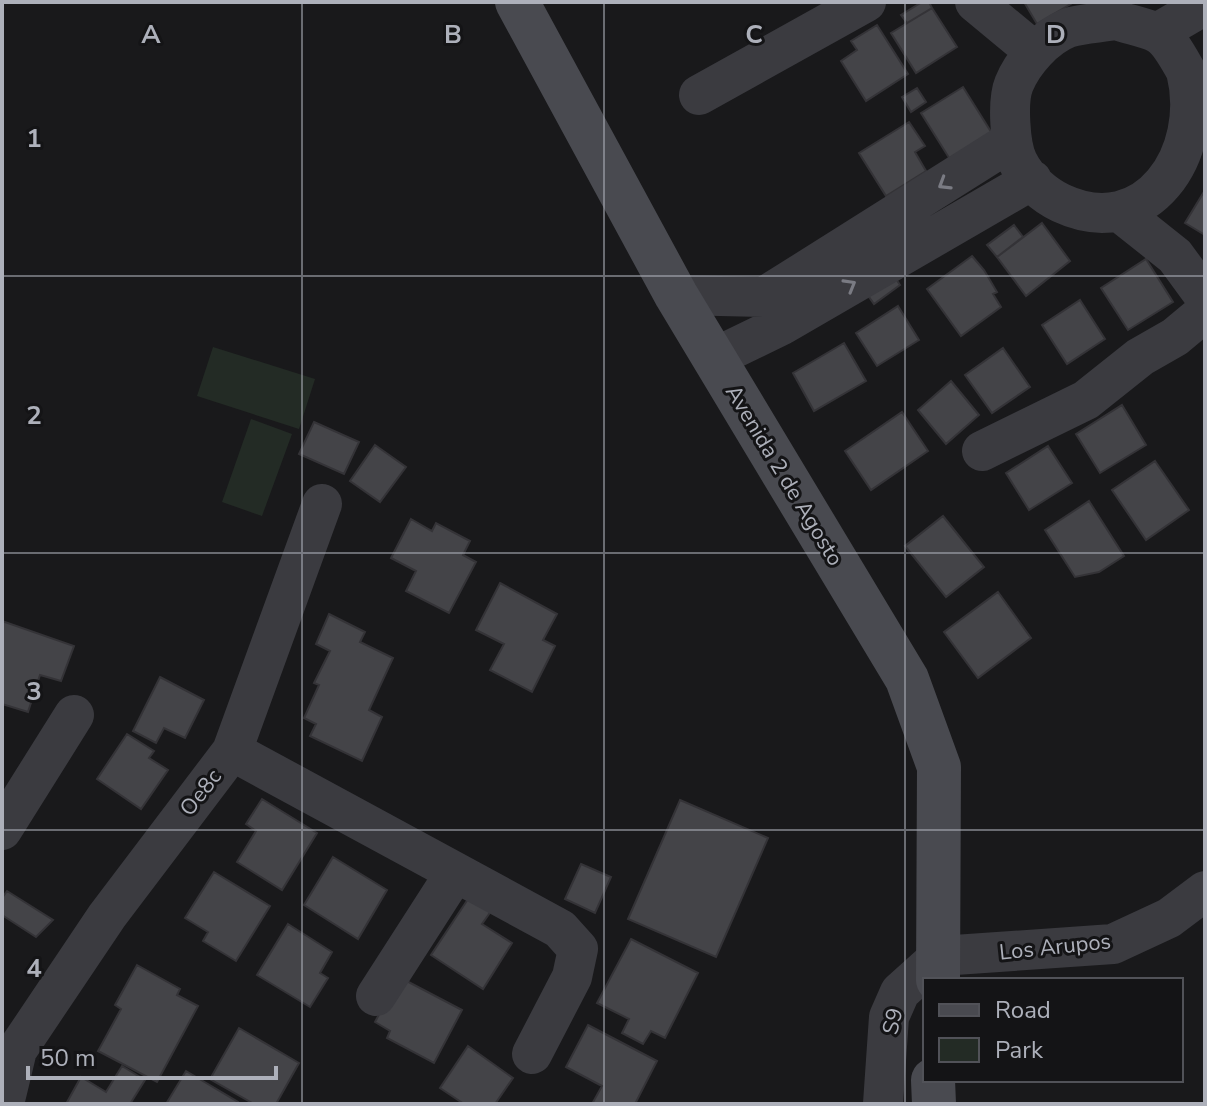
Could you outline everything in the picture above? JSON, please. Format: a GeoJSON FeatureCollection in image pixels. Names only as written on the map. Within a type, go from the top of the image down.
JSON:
{"type":"FeatureCollection","features":[{"type":"Feature","properties":{"kind":"main road","name":"Avenida 2 de Agosto"},"geometry":{"type":"LineString","coordinates":[[521,3],[676,295],[907,679],[939,767],[939,968]]}},
{"type":"Feature","properties":{"kind":"main road"},"geometry":{"type":"LineString","coordinates":[[933,1082],[934,1104]]}},
{"type":"Feature","properties":{"kind":"street"},"geometry":{"type":"LineString","coordinates":[[699,95],[866,2]]}},
{"type":"Feature","properties":{"kind":"street"},"geometry":{"type":"LineString","coordinates":[[975,2],[1034,51]]}},
{"type":"Feature","properties":{"kind":"street"},"geometry":{"type":"LineString","coordinates":[[1136,18],[1177,55],[1196,90],[1202,132],[1186,169],[1158,198],[1121,213],[1081,212],[1044,195],[1019,164],[1010,142],[1013,86],[1034,51],[1067,29],[1205,5]]}},
{"type":"Feature","properties":{"kind":"street"},"geometry":{"type":"LineString","coordinates":[[676,295],[764,297],[1010,142]]}},
{"type":"Feature","properties":{"kind":"street"},"geometry":{"type":"LineString","coordinates":[[714,358],[782,325],[1032,180]]}},
{"type":"Feature","properties":{"kind":"street"},"geometry":{"type":"LineString","coordinates":[[1121,213],[1175,256],[1205,297]]}},
{"type":"Feature","properties":{"kind":"street"},"geometry":{"type":"LineString","coordinates":[[982,451],[1086,400],[1140,357],[1175,337],[1205,312]]}},
{"type":"Feature","properties":{"kind":"street","name":"Oe8c"},"geometry":{"type":"LineString","coordinates":[[10,1047],[232,751],[322,504]]}},
{"type":"Feature","properties":{"kind":"street"},"geometry":{"type":"LineString","coordinates":[[2,830],[74,715]]}},
{"type":"Feature","properties":{"kind":"street"},"geometry":{"type":"LineString","coordinates":[[232,751],[560,929],[578,949],[572,977],[532,1054]]}},
{"type":"Feature","properties":{"kind":"street"},"geometry":{"type":"LineString","coordinates":[[376,996],[455,873]]}},
{"type":"Feature","properties":{"kind":"street","name":"Los Arupos"},"geometry":{"type":"LineString","coordinates":[[939,968],[1113,944],[1169,918],[1205,891]]}},
{"type":"Feature","properties":{"kind":"street","name":"S9"},"geometry":{"type":"LineString","coordinates":[[883,1104],[889,1017],[900,992],[939,968]]}},
{"type":"Feature","properties":{"kind":"street"},"geometry":{"type":"LineString","coordinates":[[4,1104],[10,1047]]}},
{"type":"Feature","properties":{"kind":"green space"},"geometry":{"type":"Polygon","coordinates":[[[213,347],[315,379],[299,429],[197,396],[213,347]]]}},
{"type":"Feature","properties":{"kind":"green space"},"geometry":{"type":"Polygon","coordinates":[[[251,419],[292,434],[262,516],[222,502],[251,419]]]}},
{"type":"Feature","properties":{"kind":"building"},"geometry":{"type":"Polygon","coordinates":[[[922,2],[929,2],[932,8],[907,23],[901,15],[922,2]]]}},
{"type":"Feature","properties":{"kind":"building"},"geometry":{"type":"Polygon","coordinates":[[[1024,2],[1074,2],[1037,24],[1024,2]]]}},
{"type":"Feature","properties":{"kind":"building"},"geometry":{"type":"Polygon","coordinates":[[[932,8],[957,47],[916,73],[891,33],[932,8]]]}},
{"type":"Feature","properties":{"kind":"building"},"geometry":{"type":"Polygon","coordinates":[[[877,25],[908,74],[866,101],[841,61],[857,50],[851,41],[877,25]]]}},
{"type":"Feature","properties":{"kind":"building"},"geometry":{"type":"Polygon","coordinates":[[[963,87],[993,135],[951,161],[921,113],[963,87]]]}},
{"type":"Feature","properties":{"kind":"building"},"geometry":{"type":"Polygon","coordinates":[[[917,88],[926,102],[911,112],[902,97],[917,88]]]}},
{"type":"Feature","properties":{"kind":"building"},"geometry":{"type":"Polygon","coordinates":[[[909,122],[925,146],[915,152],[926,171],[886,196],[859,153],[909,122]]]}},
{"type":"Feature","properties":{"kind":"building"},"geometry":{"type":"Polygon","coordinates":[[[1205,190],[1205,235],[1185,223],[1205,190]]]}},
{"type":"Feature","properties":{"kind":"building"},"geometry":{"type":"Polygon","coordinates":[[[1042,223],[1070,261],[1026,296],[997,257],[1042,223]]]}},
{"type":"Feature","properties":{"kind":"building"},"geometry":{"type":"Polygon","coordinates":[[[1014,225],[1023,237],[997,257],[987,245],[1014,225]]]}},
{"type":"Feature","properties":{"kind":"building"},"geometry":{"type":"Polygon","coordinates":[[[972,256],[997,292],[993,294],[1001,307],[961,336],[927,289],[972,256]]]}},
{"type":"Feature","properties":{"kind":"building"},"geometry":{"type":"Polygon","coordinates":[[[1146,259],[1173,302],[1128,330],[1101,288],[1146,259]]]}},
{"type":"Feature","properties":{"kind":"building"},"geometry":{"type":"Polygon","coordinates":[[[889,268],[900,285],[874,304],[862,287],[889,268]]]}},
{"type":"Feature","properties":{"kind":"building"},"geometry":{"type":"Polygon","coordinates":[[[1080,300],[1105,339],[1067,364],[1042,325],[1080,300]]]}},
{"type":"Feature","properties":{"kind":"building"},"geometry":{"type":"Polygon","coordinates":[[[898,306],[919,340],[877,366],[856,333],[898,306]]]}},
{"type":"Feature","properties":{"kind":"building"},"geometry":{"type":"Polygon","coordinates":[[[844,343],[866,381],[814,411],[793,373],[844,343]]]}},
{"type":"Feature","properties":{"kind":"building"},"geometry":{"type":"Polygon","coordinates":[[[1003,348],[1030,387],[992,413],[965,375],[1003,348]]]}},
{"type":"Feature","properties":{"kind":"building"},"geometry":{"type":"Polygon","coordinates":[[[951,381],[979,415],[946,444],[918,410],[951,381]]]}},
{"type":"Feature","properties":{"kind":"building"},"geometry":{"type":"Polygon","coordinates":[[[1122,405],[1146,445],[1100,473],[1076,434],[1122,405]]]}},
{"type":"Feature","properties":{"kind":"building"},"geometry":{"type":"Polygon","coordinates":[[[902,412],[928,451],[871,490],[845,451],[902,412]]]}},
{"type":"Feature","properties":{"kind":"building"},"geometry":{"type":"Polygon","coordinates":[[[314,422],[359,442],[344,474],[299,454],[314,422]]]}},
{"type":"Feature","properties":{"kind":"building"},"geometry":{"type":"Polygon","coordinates":[[[375,445],[406,467],[380,502],[350,481],[375,445]]]}},
{"type":"Feature","properties":{"kind":"building"},"geometry":{"type":"Polygon","coordinates":[[[1048,446],[1072,483],[1029,510],[1006,473],[1048,446]]]}},
{"type":"Feature","properties":{"kind":"building"},"geometry":{"type":"Polygon","coordinates":[[[1155,461],[1189,510],[1146,540],[1112,490],[1155,461]]]}},
{"type":"Feature","properties":{"kind":"building"},"geometry":{"type":"Polygon","coordinates":[[[1089,501],[1124,556],[1099,572],[1075,577],[1045,530],[1089,501]]]}},
{"type":"Feature","properties":{"kind":"building"},"geometry":{"type":"Polygon","coordinates":[[[943,516],[984,567],[946,597],[905,546],[943,516]]]}},
{"type":"Feature","properties":{"kind":"building"},"geometry":{"type":"Polygon","coordinates":[[[411,519],[432,531],[436,523],[470,541],[463,555],[476,562],[449,613],[406,591],[416,571],[391,558],[411,519]]]}},
{"type":"Feature","properties":{"kind":"building"},"geometry":{"type":"Polygon","coordinates":[[[500,583],[557,614],[543,640],[555,646],[532,692],[490,670],[504,644],[476,630],[500,583]]]}},
{"type":"Feature","properties":{"kind":"building"},"geometry":{"type":"Polygon","coordinates":[[[998,592],[1031,638],[978,678],[944,632],[998,592]]]}},
{"type":"Feature","properties":{"kind":"building"},"geometry":{"type":"Polygon","coordinates":[[[329,614],[365,632],[360,642],[393,658],[369,710],[382,717],[362,761],[310,736],[316,724],[304,718],[319,685],[314,683],[330,651],[316,644],[329,614]]]}},
{"type":"Feature","properties":{"kind":"building"},"geometry":{"type":"Polygon","coordinates":[[[2,621],[74,646],[61,681],[40,675],[28,712],[2,704],[2,621]]]}},
{"type":"Feature","properties":{"kind":"building"},"geometry":{"type":"Polygon","coordinates":[[[160,677],[204,700],[185,738],[164,728],[156,743],[133,731],[160,677]]]}},
{"type":"Feature","properties":{"kind":"building"},"geometry":{"type":"Polygon","coordinates":[[[127,734],[154,751],[149,758],[168,770],[141,809],[97,779],[127,734]]]}},
{"type":"Feature","properties":{"kind":"building"},"geometry":{"type":"Polygon","coordinates":[[[262,799],[317,833],[282,890],[237,862],[256,831],[246,824],[262,799]]]}},
{"type":"Feature","properties":{"kind":"building"},"geometry":{"type":"Polygon","coordinates":[[[680,800],[768,838],[716,957],[628,919],[680,800]]]}},
{"type":"Feature","properties":{"kind":"building"},"geometry":{"type":"Polygon","coordinates":[[[333,857],[387,890],[358,939],[304,905],[333,857]]]}},
{"type":"Feature","properties":{"kind":"building"},"geometry":{"type":"Polygon","coordinates":[[[581,864],[611,877],[595,913],[565,899],[581,864]]]}},
{"type":"Feature","properties":{"kind":"building"},"geometry":{"type":"Polygon","coordinates":[[[214,872],[270,906],[236,961],[203,941],[208,932],[185,918],[214,872]]]}},
{"type":"Feature","properties":{"kind":"building"},"geometry":{"type":"Polygon","coordinates":[[[7,891],[53,920],[36,937],[2,915],[2,898],[7,891]]]}},
{"type":"Feature","properties":{"kind":"building"},"geometry":{"type":"Polygon","coordinates":[[[472,893],[494,907],[482,924],[512,943],[483,989],[431,955],[472,893]]]}},
{"type":"Feature","properties":{"kind":"building"},"geometry":{"type":"Polygon","coordinates":[[[288,924],[332,952],[320,973],[328,978],[310,1007],[257,975],[288,924]]]}},
{"type":"Feature","properties":{"kind":"building"},"geometry":{"type":"Polygon","coordinates":[[[631,939],[698,973],[665,1038],[651,1031],[643,1044],[622,1033],[629,1019],[597,1003],[631,939]]]}},
{"type":"Feature","properties":{"kind":"building"},"geometry":{"type":"Polygon","coordinates":[[[137,965],[180,989],[177,995],[198,1006],[157,1082],[98,1051],[121,1009],[115,1005],[137,965]]]}},
{"type":"Feature","properties":{"kind":"building"},"geometry":{"type":"Polygon","coordinates":[[[399,977],[462,1010],[434,1063],[387,1038],[390,1031],[375,1022],[399,977]]]}},
{"type":"Feature","properties":{"kind":"building"},"geometry":{"type":"Polygon","coordinates":[[[588,1025],[657,1061],[635,1104],[592,1104],[602,1086],[566,1067],[588,1025]]]}},
{"type":"Feature","properties":{"kind":"building"},"geometry":{"type":"Polygon","coordinates":[[[239,1028],[299,1063],[276,1104],[254,1104],[210,1079],[239,1028]]]}},
{"type":"Feature","properties":{"kind":"building"},"geometry":{"type":"Polygon","coordinates":[[[468,1046],[513,1078],[495,1104],[464,1104],[440,1088],[468,1046]]]}},
{"type":"Feature","properties":{"kind":"building"},"geometry":{"type":"Polygon","coordinates":[[[122,1066],[145,1080],[130,1104],[66,1104],[81,1077],[106,1092],[122,1066]]]}},
{"type":"Feature","properties":{"kind":"building"},"geometry":{"type":"Polygon","coordinates":[[[186,1071],[238,1102],[237,1104],[166,1104],[186,1071]]]}}]}
